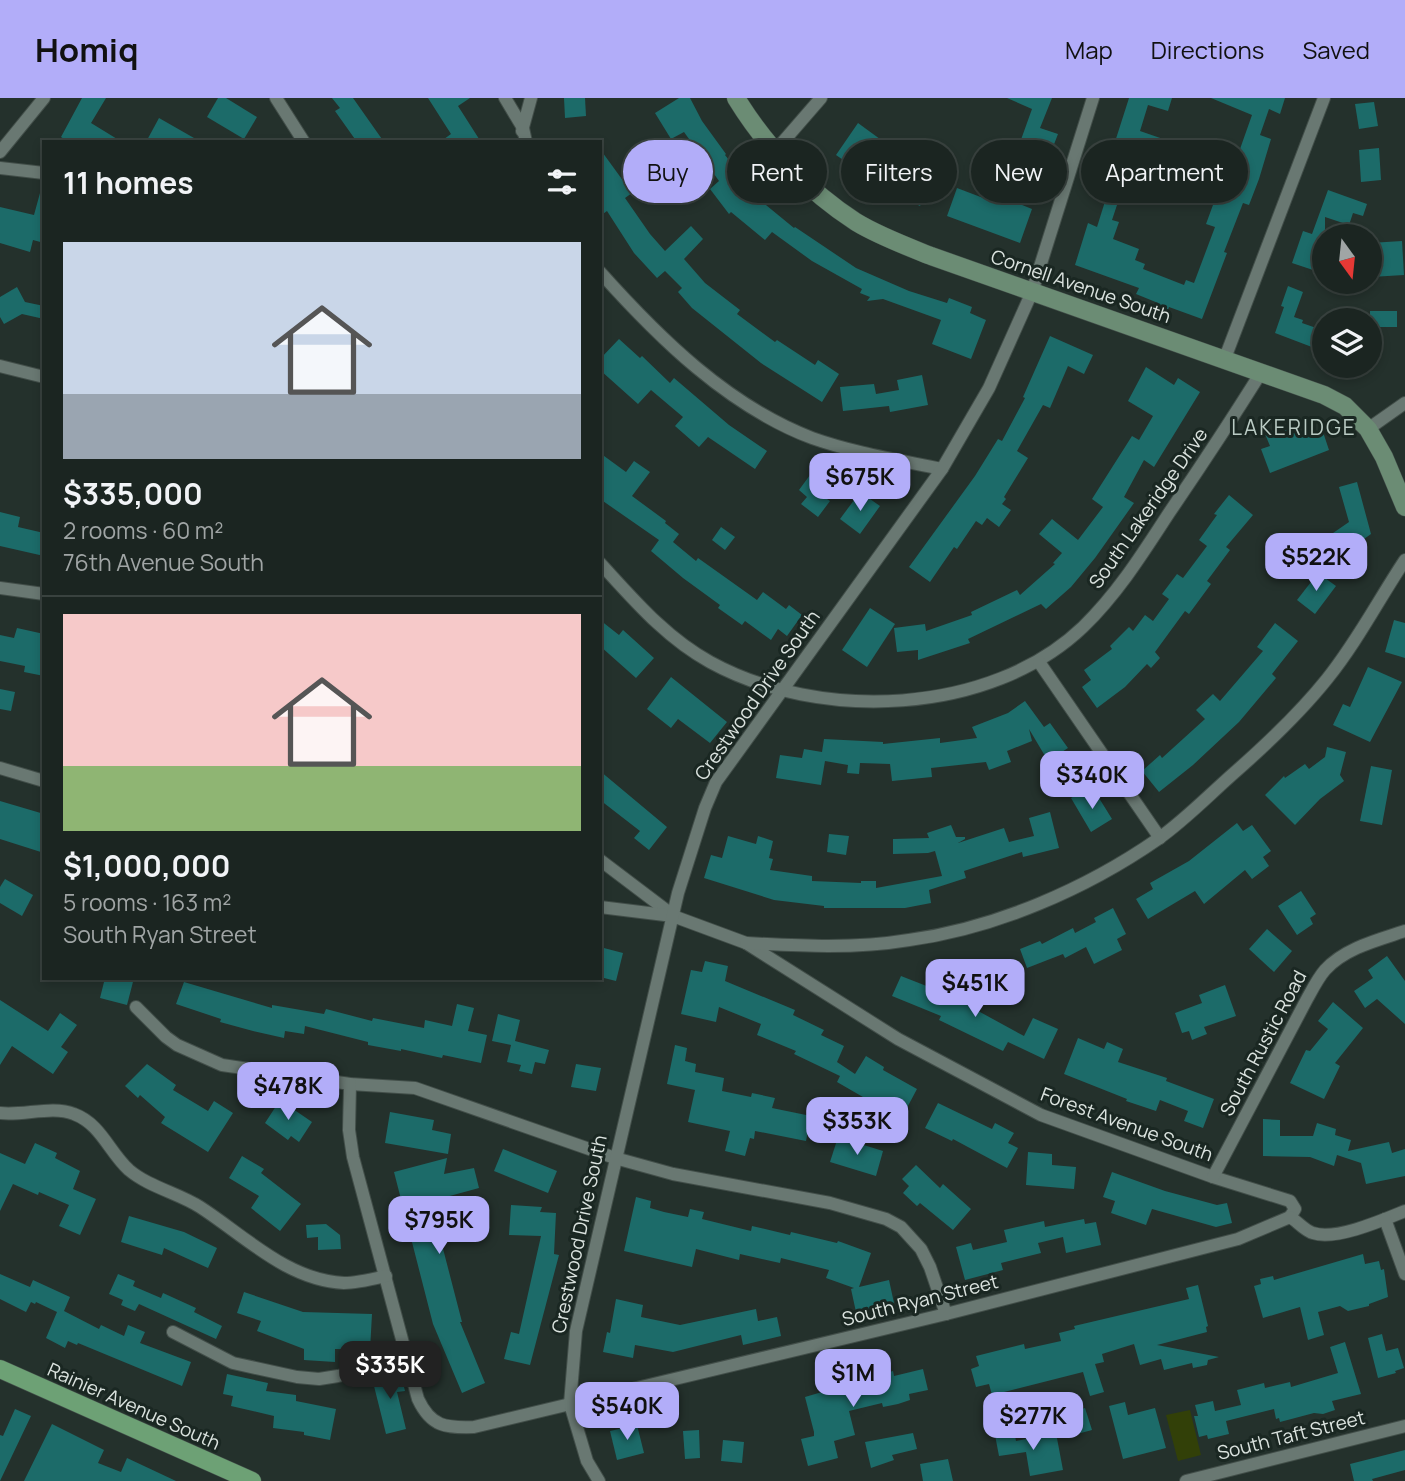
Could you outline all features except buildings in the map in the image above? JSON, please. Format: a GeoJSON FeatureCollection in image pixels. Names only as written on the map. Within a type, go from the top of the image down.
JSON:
{"type":"FeatureCollection","features":[{"type":"Feature","properties":{"kind":"main road","name":"Rainier Avenue South"},"geometry":{"type":"LineString","coordinates":[[0,1369],[251,1481]]}},
{"type":"Feature","properties":{"kind":"street"},"geometry":{"type":"LineString","coordinates":[[0,152],[44,98]]}},
{"type":"Feature","properties":{"kind":"street"},"geometry":{"type":"LineString","coordinates":[[276,98],[303,140]]}},
{"type":"Feature","properties":{"kind":"street"},"geometry":{"type":"LineString","coordinates":[[505,98],[523,128],[526,140]]}},
{"type":"Feature","properties":{"kind":"street"},"geometry":{"type":"LineString","coordinates":[[520,140],[531,98]]}},
{"type":"Feature","properties":{"kind":"street","name":"Cornell Avenue South"},"geometry":{"type":"LineString","coordinates":[[736,98],[748,119],[766,140]]}},
{"type":"Feature","properties":{"kind":"street"},"geometry":{"type":"LineString","coordinates":[[785,140],[821,98]]}},
{"type":"Feature","properties":{"kind":"street","name":"Crestwood Drive South"},"geometry":{"type":"LineString","coordinates":[[570,1404],[576,1331],[615,1158],[673,916],[705,808],[716,782],[942,469],[989,388],[1032,292],[1093,98]]}},
{"type":"Feature","properties":{"kind":"street"},"geometry":{"type":"LineString","coordinates":[[1225,358],[1324,98]]}},
{"type":"Feature","properties":{"kind":"street"},"geometry":{"type":"LineString","coordinates":[[0,169],[42,173]]}},
{"type":"Feature","properties":{"kind":"street","name":"Cornell Avenue South"},"geometry":{"type":"LineString","coordinates":[[827,200],[857,222],[883,236],[1032,292],[1225,358],[1324,395],[1346,406],[1368,429],[1384,457],[1405,506]]}},
{"type":"Feature","properties":{"kind":"street"},"geometry":{"type":"LineString","coordinates":[[602,273],[637,314],[692,364],[771,418],[838,447],[942,469]]}},
{"type":"Feature","properties":{"kind":"street"},"geometry":{"type":"LineString","coordinates":[[0,366],[42,376]]}},
{"type":"Feature","properties":{"kind":"street","name":"South Lakeridge Drive"},"geometry":{"type":"LineString","coordinates":[[602,565],[637,605],[687,648],[711,663],[781,691],[829,698],[902,701],[970,689],[1039,662],[1081,628],[1115,593],[1262,372]]}},
{"type":"Feature","properties":{"kind":"street"},"geometry":{"type":"LineString","coordinates":[[1368,429],[1405,403]]}},
{"type":"Feature","properties":{"kind":"street"},"geometry":{"type":"LineString","coordinates":[[746,943],[808,947],[865,945],[950,932],[1027,907],[1127,859],[1160,838],[1305,705],[1357,638],[1405,560]]}},
{"type":"Feature","properties":{"kind":"street"},"geometry":{"type":"LineString","coordinates":[[0,588],[42,594]]}},
{"type":"Feature","properties":{"kind":"street"},"geometry":{"type":"LineString","coordinates":[[1039,662],[1160,838]]}},
{"type":"Feature","properties":{"kind":"street"},"geometry":{"type":"LineString","coordinates":[[0,768],[42,780]]}},
{"type":"Feature","properties":{"kind":"street"},"geometry":{"type":"LineString","coordinates":[[602,862],[673,916]]}},
{"type":"Feature","properties":{"kind":"street","name":"Forest Avenue South"},"geometry":{"type":"LineString","coordinates":[[602,906],[673,916],[746,943],[898,1039],[1041,1115],[1213,1177],[1290,1200],[1295,1209],[1290,1217]]}},
{"type":"Feature","properties":{"kind":"street","name":"South Rustic Road"},"geometry":{"type":"LineString","coordinates":[[1213,1177],[1324,971],[1354,949],[1405,931]]}},
{"type":"Feature","properties":{"kind":"street"},"geometry":{"type":"LineString","coordinates":[[136,1007],[166,1037],[199,1056],[222,1065],[350,1084],[415,1088],[615,1158],[673,1174],[830,1203],[886,1219],[901,1227],[920,1249],[930,1267],[946,1314]]}},
{"type":"Feature","properties":{"kind":"street"},"geometry":{"type":"LineString","coordinates":[[173,1332],[233,1363],[297,1377],[338,1377],[407,1359],[353,1157],[349,1130],[350,1084]]}},
{"type":"Feature","properties":{"kind":"street"},"geometry":{"type":"LineString","coordinates":[[0,1113],[16,1115],[55,1110],[71,1112],[85,1118],[97,1128],[128,1169],[198,1206],[270,1257],[306,1275],[324,1281],[347,1283],[386,1276]]}},
{"type":"Feature","properties":{"kind":"street"},"geometry":{"type":"LineString","coordinates":[[1290,1217],[1313,1233],[1335,1234],[1405,1211]]}},
{"type":"Feature","properties":{"kind":"street","name":"South Ryan Street"},"geometry":{"type":"LineString","coordinates":[[407,1359],[424,1411],[434,1421],[449,1428],[474,1427],[946,1314],[1238,1239],[1290,1217]]}},
{"type":"Feature","properties":{"kind":"street"},"geometry":{"type":"LineString","coordinates":[[1385,1219],[1405,1274]]}},
{"type":"Feature","properties":{"kind":"street"},"geometry":{"type":"LineString","coordinates":[[570,1404],[587,1461],[599,1481]]}},
{"type":"Feature","properties":{"kind":"street","name":"South Taft Street"},"geometry":{"type":"LineString","coordinates":[[1186,1481],[1405,1426]]}},
{"type":"Feature","properties":{"kind":"green space"},"geometry":{"type":"Polygon","coordinates":[[[1190,1410],[1201,1455],[1178,1461],[1166,1415],[1190,1410]]]}},
{"type":"Feature","properties":{"kind":"district","name":"LAKERIDGE"},"geometry":{"type":"Point","coordinates":[1294,428]}}]}
